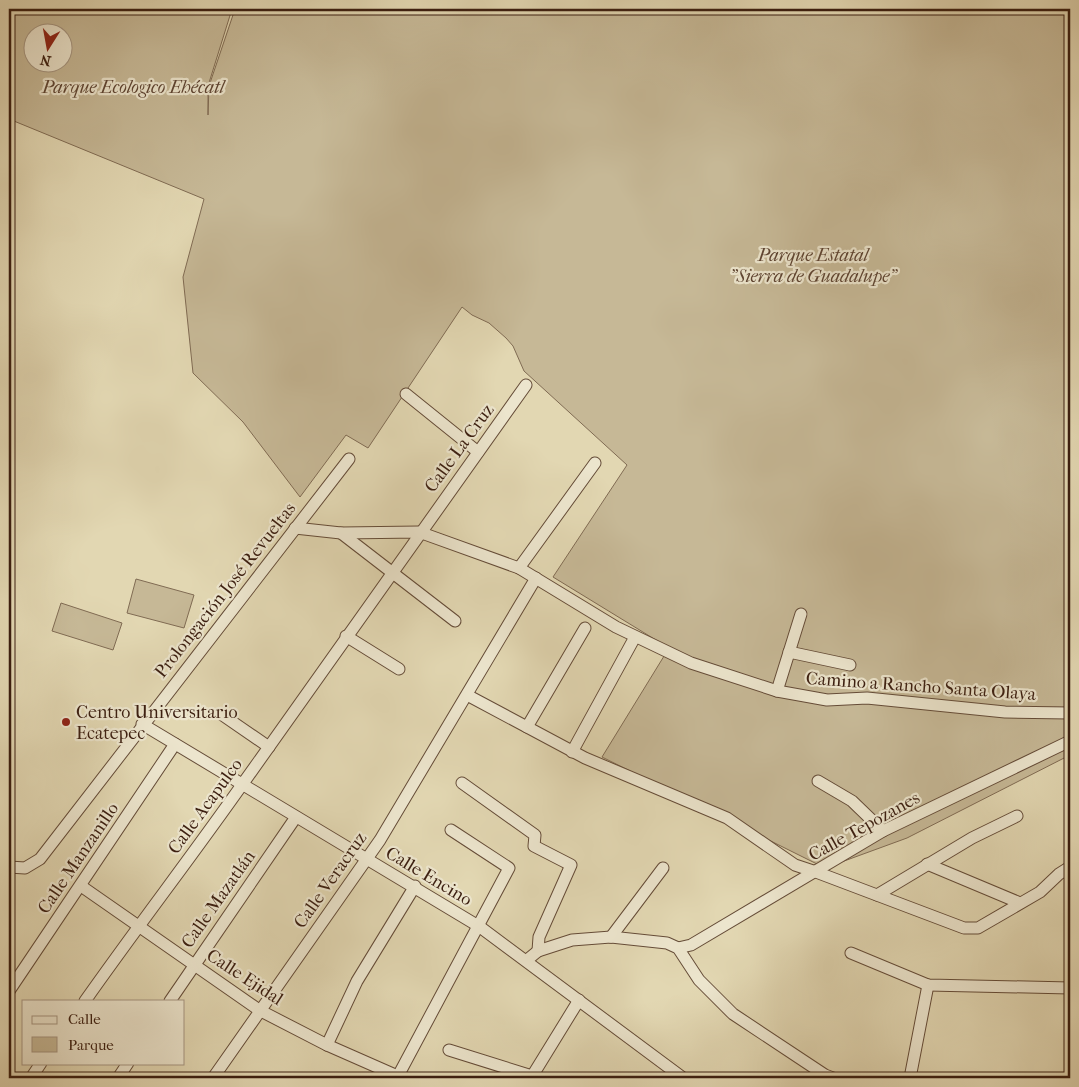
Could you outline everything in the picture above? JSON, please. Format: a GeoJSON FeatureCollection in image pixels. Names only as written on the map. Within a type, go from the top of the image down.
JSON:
{"type":"FeatureCollection","features":[{"type":"Feature","properties":{"kind":"street","name":"Calle La Cruz"},"geometry":{"type":"LineString","coordinates":[[419,532],[526,386]]}},
{"type":"Feature","properties":{"kind":"street"},"geometry":{"type":"LineString","coordinates":[[406,394],[478,452]]}},
{"type":"Feature","properties":{"kind":"street","name":"Prolongación José Revueltas"},"geometry":{"type":"LineString","coordinates":[[9,867],[24,868],[40,859],[142,724],[349,459]]}},
{"type":"Feature","properties":{"kind":"street"},"geometry":{"type":"LineString","coordinates":[[519,568],[595,463]]}},
{"type":"Feature","properties":{"kind":"street","name":"Camino a Rancho Santa Olaya"},"geometry":{"type":"LineString","coordinates":[[295,528],[341,533],[419,532],[519,568],[616,627],[691,663],[777,691],[827,700],[868,698],[1004,712],[1070,713]]}},
{"type":"Feature","properties":{"kind":"street","name":"Calle Acapulco"},"geometry":{"type":"LineString","coordinates":[[86,1000],[138,925],[242,785],[419,532]]}},
{"type":"Feature","properties":{"kind":"street"},"geometry":{"type":"LineString","coordinates":[[341,533],[455,621]]}},
{"type":"Feature","properties":{"kind":"street","name":"Calle Veracruz"},"geometry":{"type":"LineString","coordinates":[[213,1078],[366,860],[536,578]]}},
{"type":"Feature","properties":{"kind":"street"},"geometry":{"type":"LineString","coordinates":[[777,691],[801,614]]}},
{"type":"Feature","properties":{"kind":"street"},"geometry":{"type":"LineString","coordinates":[[527,727],[585,628]]}},
{"type":"Feature","properties":{"kind":"street"},"geometry":{"type":"LineString","coordinates":[[346,636],[399,669]]}},
{"type":"Feature","properties":{"kind":"street"},"geometry":{"type":"LineString","coordinates":[[572,752],[635,637]]}},
{"type":"Feature","properties":{"kind":"street"},"geometry":{"type":"LineString","coordinates":[[789,652],[850,665]]}},
{"type":"Feature","properties":{"kind":"street"},"geometry":{"type":"LineString","coordinates":[[467,695],[572,752],[727,818],[795,866],[816,872],[964,928],[978,928],[1040,892],[1059,874],[1070,868]]}},
{"type":"Feature","properties":{"kind":"street"},"geometry":{"type":"LineString","coordinates":[[221,714],[269,747]]}},
{"type":"Feature","properties":{"kind":"street","name":"Calle Encino"},"geometry":{"type":"LineString","coordinates":[[142,724],[480,927],[527,960],[683,1078]]}},
{"type":"Feature","properties":{"kind":"street","name":"Calle Tepozanes"},"geometry":{"type":"LineString","coordinates":[[678,948],[691,945],[883,831],[1070,741]]}},
{"type":"Feature","properties":{"kind":"street","name":"Calle Manzanillo"},"geometry":{"type":"LineString","coordinates":[[9,991],[175,744]]}},
{"type":"Feature","properties":{"kind":"street"},"geometry":{"type":"LineString","coordinates":[[818,781],[852,801],[883,831]]}},
{"type":"Feature","properties":{"kind":"street"},"geometry":{"type":"LineString","coordinates":[[462,783],[535,835],[534,846],[571,865],[538,937],[538,951]]}},
{"type":"Feature","properties":{"kind":"street"},"geometry":{"type":"LineString","coordinates":[[877,895],[972,838],[1017,816]]}},
{"type":"Feature","properties":{"kind":"street","name":"Calle Mazatlán"},"geometry":{"type":"LineString","coordinates":[[171,1000],[296,817]]}},
{"type":"Feature","properties":{"kind":"street"},"geometry":{"type":"LineString","coordinates":[[400,1077],[480,927],[509,868],[451,830]]}},
{"type":"Feature","properties":{"kind":"street"},"geometry":{"type":"LineString","coordinates":[[926,864],[1020,903]]}},
{"type":"Feature","properties":{"kind":"street"},"geometry":{"type":"LineString","coordinates":[[611,937],[663,868]]}},
{"type":"Feature","properties":{"kind":"street","name":"Calle Ejidal"},"geometry":{"type":"LineString","coordinates":[[81,886],[259,1010],[327,1045],[400,1077]]}},
{"type":"Feature","properties":{"kind":"street"},"geometry":{"type":"LineString","coordinates":[[327,1045],[357,982],[414,886]]}},
{"type":"Feature","properties":{"kind":"street"},"geometry":{"type":"LineString","coordinates":[[527,960],[538,951],[572,940],[611,937],[667,943],[678,948],[699,980],[733,1014],[825,1076],[833,1078]]}},
{"type":"Feature","properties":{"kind":"street"},"geometry":{"type":"LineString","coordinates":[[851,953],[928,985],[1070,988]]}},
{"type":"Feature","properties":{"kind":"street"},"geometry":{"type":"LineString","coordinates":[[910,1078],[928,985]]}},
{"type":"Feature","properties":{"kind":"street"},"geometry":{"type":"LineString","coordinates":[[449,1050],[532,1077],[579,1000]]}},
{"type":"Feature","properties":{"kind":"street"},"geometry":{"type":"LineString","coordinates":[[31,1078],[41,1064]]}},
{"type":"Feature","properties":{"kind":"street"},"geometry":{"type":"LineString","coordinates":[[118,1078],[127,1064]]}},
{"type":"Feature","properties":{"kind":"green space","name":"Parque Estatal \"Sierra de Guadalupe\""},"geometry":{"type":"Polygon","coordinates":[[[9,9],[232,9],[208,86],[208,115],[209,86],[235,9],[1070,9],[1070,755],[907,838],[825,868],[602,757],[669,648],[553,577],[627,465],[524,371],[513,346],[506,338],[489,323],[472,315],[462,307],[368,448],[346,435],[300,497],[243,422],[193,373],[183,277],[204,199],[9,119],[9,9]]]}},
{"type":"Feature","properties":{"kind":"green space"},"geometry":{"type":"Polygon","coordinates":[[[136,579],[194,595],[184,628],[127,613],[136,579]]]}},
{"type":"Feature","properties":{"kind":"green space"},"geometry":{"type":"Polygon","coordinates":[[[61,603],[122,623],[113,650],[52,631],[61,603]]]}},
{"type":"Feature","properties":{"kind":"place","name":"Centro Universitario Ecatepec"},"geometry":{"type":"Point","coordinates":[66,722]}},
{"type":"Feature","properties":{"kind":"park label","name":"Parque Ecologico Ehécatl"},"geometry":{"type":"Point","coordinates":[133,87]}}]}
